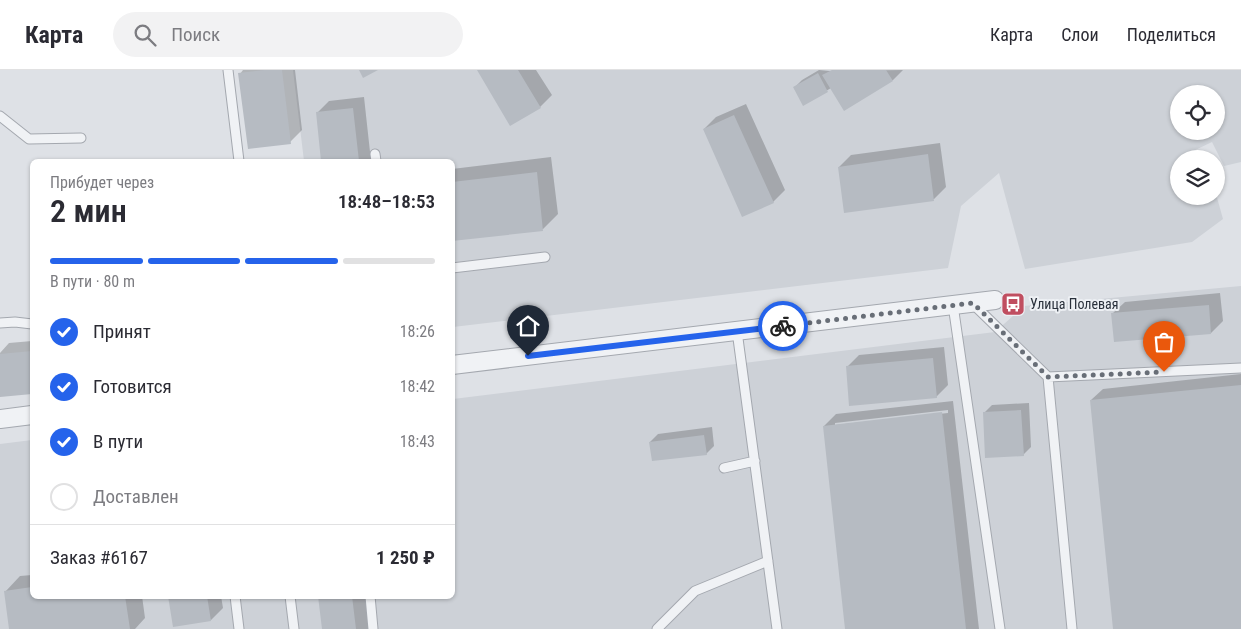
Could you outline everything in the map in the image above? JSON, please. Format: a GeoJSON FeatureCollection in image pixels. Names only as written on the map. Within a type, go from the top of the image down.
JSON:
{"type":"FeatureCollection","features":[{"type":"Feature","properties":{"kind":"street"},"geometry":{"type":"LineString","coordinates":[[455,364],[995,300]]}},
{"type":"Feature","properties":{"kind":"street"},"geometry":{"type":"LineString","coordinates":[[0,419],[30,415]]}},
{"type":"Feature","properties":{"kind":"lane"},"geometry":{"type":"LineString","coordinates":[[228,70],[239,159]]}},
{"type":"Feature","properties":{"kind":"lane"},"geometry":{"type":"LineString","coordinates":[[0,116],[29,139],[81,138]]}},
{"type":"Feature","properties":{"kind":"lane"},"geometry":{"type":"LineString","coordinates":[[455,268],[545,257]]}},
{"type":"Feature","properties":{"kind":"lane"},"geometry":{"type":"LineString","coordinates":[[973,303],[1048,377],[1072,629]]}},
{"type":"Feature","properties":{"kind":"lane"},"geometry":{"type":"LineString","coordinates":[[953,305],[1000,629]]}},
{"type":"Feature","properties":{"kind":"lane"},"geometry":{"type":"LineString","coordinates":[[0,323],[30,324]]}},
{"type":"Feature","properties":{"kind":"lane"},"geometry":{"type":"LineString","coordinates":[[737,331],[778,629]]}},
{"type":"Feature","properties":{"kind":"lane"},"geometry":{"type":"LineString","coordinates":[[1048,377],[1241,368]]}},
{"type":"Feature","properties":{"kind":"lane"},"geometry":{"type":"LineString","coordinates":[[724,468],[754,461]]}},
{"type":"Feature","properties":{"kind":"lane"},"geometry":{"type":"LineString","coordinates":[[657,629],[695,591],[768,561]]}},
{"type":"Feature","properties":{"kind":"lane"},"geometry":{"type":"LineString","coordinates":[[236,599],[240,629]]}},
{"type":"Feature","properties":{"kind":"lane"},"geometry":{"type":"LineString","coordinates":[[290,599],[294,629]]}},
{"type":"Feature","properties":{"kind":"lane"},"geometry":{"type":"LineString","coordinates":[[370,599],[373,629]]}},
{"type":"Feature","properties":{"kind":"shaded area"},"geometry":{"type":"Polygon","coordinates":[[[293,70],[1241,70],[1241,162],[1225,166],[1225,150],[1216,150],[1212,142],[1195,150],[1170,150],[1170,205],[1219,205],[1223,219],[1192,242],[1025,269],[999,173],[961,206],[948,268],[455,327],[455,159],[304,159],[293,70]]]}},
{"type":"Feature","properties":{"kind":"shaded area"},"geometry":{"type":"Polygon","coordinates":[[[1241,286],[1241,629],[0,629],[0,444],[30,440],[30,599],[455,599],[455,399],[995,332],[1024,306],[1241,286]]]}},
{"type":"Feature","properties":{"kind":"building"},"geometry":{"type":"Polygon","coordinates":[[[282,70],[291,144],[248,149],[238,73],[282,70]]]}},
{"type":"Feature","properties":{"kind":"building"},"geometry":{"type":"Polygon","coordinates":[[[359,70],[378,70],[363,78],[359,70]]]}},
{"type":"Feature","properties":{"kind":"building"},"geometry":{"type":"Polygon","coordinates":[[[477,70],[518,70],[541,108],[510,126],[477,70]]]}},
{"type":"Feature","properties":{"kind":"building"},"geometry":{"type":"Polygon","coordinates":[[[832,70],[886,70],[893,81],[844,111],[822,75],[832,70]]]}},
{"type":"Feature","properties":{"kind":"building"},"geometry":{"type":"Polygon","coordinates":[[[818,73],[828,92],[803,106],[793,87],[818,73]]]}},
{"type":"Feature","properties":{"kind":"building"},"geometry":{"type":"Polygon","coordinates":[[[353,108],[359,159],[321,159],[316,112],[353,108]]]}},
{"type":"Feature","properties":{"kind":"building"},"geometry":{"type":"Polygon","coordinates":[[[734,115],[774,203],[742,217],[703,129],[734,115]]]}},
{"type":"Feature","properties":{"kind":"building"},"geometry":{"type":"Polygon","coordinates":[[[928,154],[934,201],[844,213],[838,167],[928,154]]]}},
{"type":"Feature","properties":{"kind":"building"},"geometry":{"type":"Polygon","coordinates":[[[537,172],[543,231],[455,241],[455,182],[537,172]]]}},
{"type":"Feature","properties":{"kind":"building"},"geometry":{"type":"Polygon","coordinates":[[[1209,305],[1211,334],[1114,342],[1111,313],[1209,305]]]}},
{"type":"Feature","properties":{"kind":"building"},"geometry":{"type":"Polygon","coordinates":[[[30,351],[30,394],[0,397],[0,354],[30,351]]]}},
{"type":"Feature","properties":{"kind":"building"},"geometry":{"type":"Polygon","coordinates":[[[933,358],[937,398],[849,406],[846,366],[933,358]]]}},
{"type":"Feature","properties":{"kind":"building"},"geometry":{"type":"Polygon","coordinates":[[[1241,385],[1241,629],[1113,629],[1090,400],[1241,385]]]}},
{"type":"Feature","properties":{"kind":"building"},"geometry":{"type":"Polygon","coordinates":[[[1021,410],[1024,456],[985,458],[983,412],[1021,410]]]}},
{"type":"Feature","properties":{"kind":"building"},"geometry":{"type":"Polygon","coordinates":[[[942,412],[966,629],[845,629],[823,426],[942,412]]]}},
{"type":"Feature","properties":{"kind":"building"},"geometry":{"type":"Polygon","coordinates":[[[704,435],[707,455],[652,461],[649,442],[704,435]]]}},
{"type":"Feature","properties":{"kind":"building"},"geometry":{"type":"Polygon","coordinates":[[[30,587],[30,599],[125,599],[130,629],[9,629],[4,591],[30,587]]]}},
{"type":"Feature","properties":{"kind":"building"},"geometry":{"type":"Polygon","coordinates":[[[168,599],[207,599],[211,621],[173,627],[168,599]]]}},
{"type":"Feature","properties":{"kind":"building"},"geometry":{"type":"Polygon","coordinates":[[[318,599],[352,599],[356,629],[322,629],[318,599]]]}},
{"type":"Feature","properties":{"kind":"way so far"},"geometry":{"type":"LineString","coordinates":[[783,326],[973,303],[1048,377],[1164,372]]}},
{"type":"Feature","properties":{"kind":"place","name":"Улица Полевая"},"geometry":{"type":"Point","coordinates":[1013,304]}},
{"type":"Feature","properties":{"kind":"route"},"geometry":{"type":"LineString","coordinates":[[528,356],[783,326]]}}]}
